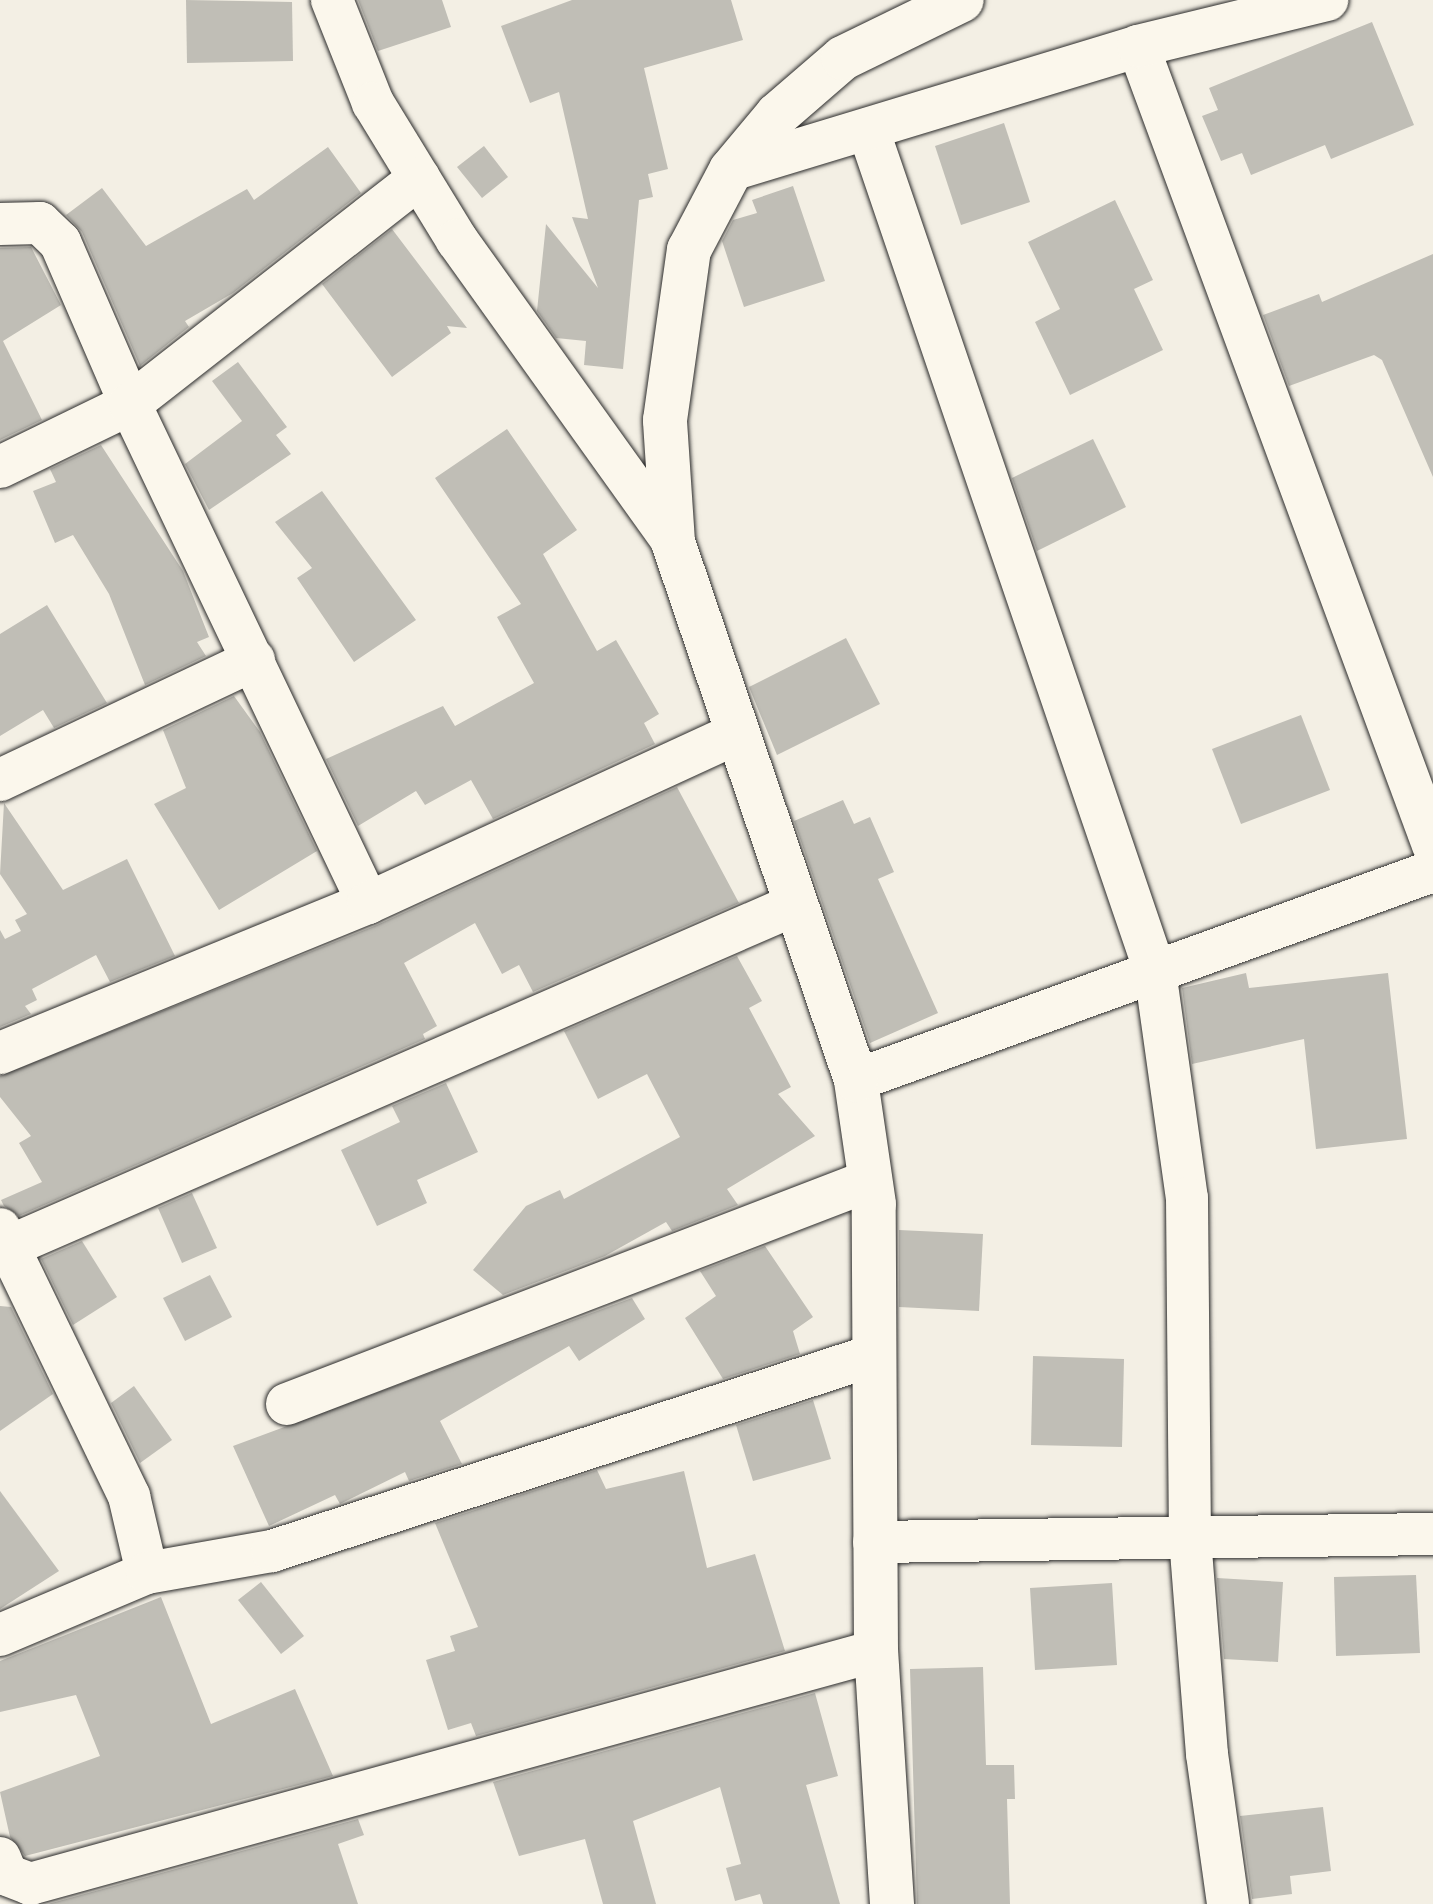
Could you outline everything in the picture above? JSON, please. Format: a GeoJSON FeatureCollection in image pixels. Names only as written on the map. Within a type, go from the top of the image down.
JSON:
{"type":"FeatureCollection","features":[{"type":"Feature","properties":{"kind":"street"},"geometry":{"type":"LineString","coordinates":[[332,0],[373,103],[419,178],[673,542]]}},
{"type":"Feature","properties":{"kind":"street"},"geometry":{"type":"LineString","coordinates":[[892,1904],[876,1651],[871,1180],[856,1080],[792,906],[673,542],[665,420],[673,339],[689,250],[731,170],[777,115],[843,58],[962,0]]}},
{"type":"Feature","properties":{"kind":"street"},"geometry":{"type":"LineString","coordinates":[[731,170],[1138,46],[1327,0]]}},
{"type":"Feature","properties":{"kind":"street"},"geometry":{"type":"LineString","coordinates":[[1138,46],[1433,845]]}},
{"type":"Feature","properties":{"kind":"street"},"geometry":{"type":"LineString","coordinates":[[868,129],[1155,971],[1187,1198],[1190,1538],[1207,1754],[1228,1904]]}},
{"type":"Feature","properties":{"kind":"street"},"geometry":{"type":"LineString","coordinates":[[0,467],[130,404],[419,178]]}},
{"type":"Feature","properties":{"kind":"street"},"geometry":{"type":"LineString","coordinates":[[0,224],[40,223],[60,242],[130,404],[368,903]]}},
{"type":"Feature","properties":{"kind":"street"},"geometry":{"type":"LineString","coordinates":[[0,780],[254,660]]}},
{"type":"Feature","properties":{"kind":"street"},"geometry":{"type":"LineString","coordinates":[[0,1053],[368,903],[735,734]]}},
{"type":"Feature","properties":{"kind":"street"},"geometry":{"type":"LineString","coordinates":[[856,1080],[1433,871]]}},
{"type":"Feature","properties":{"kind":"street"},"geometry":{"type":"LineString","coordinates":[[147,1573],[129,1496],[5,1237],[792,906]]}},
{"type":"Feature","properties":{"kind":"street"},"geometry":{"type":"LineString","coordinates":[[287,1404],[871,1180]]}},
{"type":"Feature","properties":{"kind":"street"},"geometry":{"type":"LineString","coordinates":[[0,1635],[147,1573],[272,1551],[871,1356]]}},
{"type":"Feature","properties":{"kind":"street"},"geometry":{"type":"LineString","coordinates":[[874,1542],[1433,1534]]}},
{"type":"Feature","properties":{"kind":"street"},"geometry":{"type":"LineString","coordinates":[[0,1858],[7,1875],[30,1884],[876,1651]]}},
{"type":"Feature","properties":{"kind":"building"},"geometry":{"type":"Polygon","coordinates":[[[186,0],[292,2],[293,61],[187,63],[186,0]]]}},
{"type":"Feature","properties":{"kind":"building"},"geometry":{"type":"Polygon","coordinates":[[[358,0],[442,0],[451,27],[378,51],[358,0]]]}},
{"type":"Feature","properties":{"kind":"building"},"geometry":{"type":"Polygon","coordinates":[[[572,0],[731,0],[743,40],[644,68],[668,169],[648,174],[653,197],[639,200],[623,369],[584,365],[586,341],[556,338],[537,311],[546,224],[598,288],[572,217],[588,219],[559,92],[530,103],[501,26],[572,0]]]}},
{"type":"Feature","properties":{"kind":"building"},"geometry":{"type":"Polygon","coordinates":[[[1372,22],[1414,125],[1331,159],[1325,145],[1251,175],[1242,153],[1221,161],[1202,116],[1218,110],[1209,88],[1372,22]]]}},
{"type":"Feature","properties":{"kind":"building"},"geometry":{"type":"Polygon","coordinates":[[[1004,123],[1030,202],[961,225],[935,146],[1004,123]]]}},
{"type":"Feature","properties":{"kind":"building"},"geometry":{"type":"Polygon","coordinates":[[[484,146],[508,177],[482,198],[457,167],[484,146]]]}},
{"type":"Feature","properties":{"kind":"building"},"geometry":{"type":"Polygon","coordinates":[[[328,147],[361,193],[233,293],[185,321],[189,327],[140,366],[82,232],[66,215],[102,188],[146,246],[247,189],[254,200],[328,147]]]}},
{"type":"Feature","properties":{"kind":"building"},"geometry":{"type":"Polygon","coordinates":[[[793,186],[825,281],[744,307],[722,241],[733,220],[757,213],[752,200],[793,186]]]}},
{"type":"Feature","properties":{"kind":"building"},"geometry":{"type":"Polygon","coordinates":[[[1115,200],[1153,280],[1134,289],[1163,350],[1070,395],[1035,322],[1060,309],[1028,242],[1115,200]]]}},
{"type":"Feature","properties":{"kind":"building"},"geometry":{"type":"Polygon","coordinates":[[[392,229],[467,328],[447,326],[451,333],[392,377],[322,284],[392,229]]]}},
{"type":"Feature","properties":{"kind":"building"},"geometry":{"type":"Polygon","coordinates":[[[31,247],[61,305],[3,341],[42,420],[0,440],[0,248],[31,247]]]}},
{"type":"Feature","properties":{"kind":"building"},"geometry":{"type":"Polygon","coordinates":[[[1433,254],[1433,477],[1382,360],[1374,355],[1289,386],[1263,315],[1319,294],[1322,302],[1433,254]]]}},
{"type":"Feature","properties":{"kind":"building"},"geometry":{"type":"Polygon","coordinates":[[[238,362],[287,427],[276,435],[291,454],[209,510],[185,464],[242,421],[212,381],[238,362]]]}},
{"type":"Feature","properties":{"kind":"building"},"geometry":{"type":"Polygon","coordinates":[[[507,429],[577,530],[543,554],[597,651],[616,640],[659,714],[644,723],[655,744],[493,819],[471,780],[425,805],[416,791],[358,826],[326,759],[443,706],[455,726],[534,683],[497,617],[521,604],[435,478],[507,429]]]}},
{"type":"Feature","properties":{"kind":"building"},"geometry":{"type":"Polygon","coordinates":[[[1093,439],[1126,507],[1037,551],[1012,478],[1093,439]]]}},
{"type":"Feature","properties":{"kind":"building"},"geometry":{"type":"Polygon","coordinates":[[[101,445],[183,571],[209,637],[197,642],[206,656],[145,685],[109,594],[73,535],[55,543],[33,491],[56,482],[50,469],[101,445]]]}},
{"type":"Feature","properties":{"kind":"building"},"geometry":{"type":"Polygon","coordinates":[[[322,491],[416,620],[354,662],[297,578],[312,568],[275,522],[322,491]]]}},
{"type":"Feature","properties":{"kind":"building"},"geometry":{"type":"Polygon","coordinates":[[[47,605],[107,703],[54,728],[43,710],[0,736],[0,634],[47,605]]]}},
{"type":"Feature","properties":{"kind":"building"},"geometry":{"type":"Polygon","coordinates":[[[846,638],[880,704],[777,755],[749,687],[846,638]]]}},
{"type":"Feature","properties":{"kind":"building"},"geometry":{"type":"Polygon","coordinates":[[[234,696],[260,732],[317,851],[219,910],[154,804],[186,788],[163,730],[234,696]]]}},
{"type":"Feature","properties":{"kind":"building"},"geometry":{"type":"Polygon","coordinates":[[[1301,715],[1330,790],[1241,824],[1212,749],[1301,715]]]}},
{"type":"Feature","properties":{"kind":"building"},"geometry":{"type":"Polygon","coordinates":[[[677,787],[739,903],[533,992],[519,965],[502,974],[475,923],[404,963],[437,1026],[423,1034],[425,1039],[19,1216],[4,1206],[1,1200],[42,1182],[19,1143],[31,1136],[0,1097],[0,1076],[377,925],[677,787]]]}},
{"type":"Feature","properties":{"kind":"building"},"geometry":{"type":"Polygon","coordinates":[[[843,800],[854,824],[870,817],[894,872],[878,879],[938,1013],[870,1043],[794,821],[843,800]]]}},
{"type":"Feature","properties":{"kind":"building"},"geometry":{"type":"Polygon","coordinates":[[[4,803],[63,890],[127,859],[175,956],[110,982],[96,955],[32,989],[37,1000],[25,1006],[31,1014],[0,1027],[0,930],[5,939],[21,931],[15,920],[27,914],[0,874],[4,803]]]}},
{"type":"Feature","properties":{"kind":"building"},"geometry":{"type":"Polygon","coordinates":[[[737,956],[762,1001],[749,1008],[791,1087],[778,1094],[815,1136],[727,1189],[738,1205],[672,1231],[666,1222],[605,1256],[503,1295],[473,1270],[526,1206],[560,1190],[564,1199],[680,1137],[647,1074],[598,1099],[564,1031],[737,956]]]}},
{"type":"Feature","properties":{"kind":"building"},"geometry":{"type":"Polygon","coordinates":[[[1246,973],[1249,988],[1388,973],[1407,1139],[1316,1149],[1304,1039],[1192,1064],[1182,988],[1246,973]]]}},
{"type":"Feature","properties":{"kind":"building"},"geometry":{"type":"Polygon","coordinates":[[[446,1083],[478,1152],[417,1180],[427,1203],[377,1226],[341,1150],[400,1122],[392,1106],[446,1083]]]}},
{"type":"Feature","properties":{"kind":"building"},"geometry":{"type":"Polygon","coordinates":[[[192,1193],[217,1248],[182,1263],[158,1208],[192,1193]]]}},
{"type":"Feature","properties":{"kind":"building"},"geometry":{"type":"Polygon","coordinates":[[[899,1230],[983,1234],[979,1311],[899,1307],[899,1230]]]}},
{"type":"Feature","properties":{"kind":"building"},"geometry":{"type":"Polygon","coordinates":[[[82,1241],[117,1297],[73,1325],[41,1259],[82,1241]]]}},
{"type":"Feature","properties":{"kind":"building"},"geometry":{"type":"Polygon","coordinates":[[[765,1246],[813,1317],[793,1331],[800,1354],[723,1379],[685,1318],[716,1296],[700,1271],[765,1246]]]}},
{"type":"Feature","properties":{"kind":"building"},"geometry":{"type":"Polygon","coordinates":[[[210,1275],[232,1317],[185,1341],[163,1298],[210,1275]]]}},
{"type":"Feature","properties":{"kind":"building"},"geometry":{"type":"Polygon","coordinates":[[[632,1298],[645,1319],[579,1361],[569,1346],[440,1421],[462,1464],[409,1481],[405,1472],[340,1504],[335,1495],[269,1526],[233,1446],[632,1298]]]}},
{"type":"Feature","properties":{"kind":"building"},"geometry":{"type":"Polygon","coordinates":[[[0,1306],[11,1307],[53,1394],[0,1431],[0,1306]]]}},
{"type":"Feature","properties":{"kind":"building"},"geometry":{"type":"Polygon","coordinates":[[[1033,1356],[1124,1359],[1122,1447],[1031,1445],[1033,1356]]]}},
{"type":"Feature","properties":{"kind":"building"},"geometry":{"type":"Polygon","coordinates":[[[134,1386],[172,1440],[140,1463],[111,1403],[134,1386]]]}},
{"type":"Feature","properties":{"kind":"building"},"geometry":{"type":"Polygon","coordinates":[[[813,1400],[831,1459],[753,1481],[736,1425],[813,1400]]]}},
{"type":"Feature","properties":{"kind":"building"},"geometry":{"type":"Polygon","coordinates":[[[597,1470],[606,1489],[684,1471],[707,1568],[755,1554],[785,1651],[476,1736],[471,1723],[448,1730],[426,1660],[455,1651],[450,1636],[478,1627],[435,1523],[597,1470]]]}},
{"type":"Feature","properties":{"kind":"building"},"geometry":{"type":"Polygon","coordinates":[[[0,1491],[59,1571],[0,1609],[0,1491]]]}},
{"type":"Feature","properties":{"kind":"building"},"geometry":{"type":"Polygon","coordinates":[[[1416,1575],[1420,1653],[1336,1656],[1334,1577],[1416,1575]]]}},
{"type":"Feature","properties":{"kind":"building"},"geometry":{"type":"Polygon","coordinates":[[[1217,1578],[1283,1582],[1278,1662],[1224,1659],[1217,1578]]]}},
{"type":"Feature","properties":{"kind":"building"},"geometry":{"type":"Polygon","coordinates":[[[261,1582],[304,1636],[281,1654],[238,1600],[261,1582]]]}},
{"type":"Feature","properties":{"kind":"building"},"geometry":{"type":"Polygon","coordinates":[[[1112,1583],[1117,1665],[1035,1670],[1030,1588],[1112,1583]]]}},
{"type":"Feature","properties":{"kind":"building"},"geometry":{"type":"Polygon","coordinates":[[[161,1597],[211,1724],[295,1689],[333,1776],[25,1856],[10,1837],[0,1792],[100,1756],[76,1695],[0,1712],[0,1661],[161,1597]]]}},
{"type":"Feature","properties":{"kind":"building"},"geometry":{"type":"Polygon","coordinates":[[[983,1667],[986,1765],[1014,1765],[1015,1799],[1007,1799],[1010,1904],[917,1904],[910,1669],[983,1667]]]}},
{"type":"Feature","properties":{"kind":"building"},"geometry":{"type":"Polygon","coordinates":[[[815,1693],[838,1776],[806,1785],[840,1904],[763,1904],[760,1894],[735,1901],[726,1868],[741,1864],[720,1787],[633,1821],[656,1904],[603,1904],[585,1839],[519,1856],[493,1782],[815,1693]]]}},
{"type":"Feature","properties":{"kind":"building"},"geometry":{"type":"Polygon","coordinates":[[[1323,1807],[1331,1871],[1290,1876],[1292,1894],[1252,1899],[1240,1816],[1323,1807]]]}},
{"type":"Feature","properties":{"kind":"building"},"geometry":{"type":"Polygon","coordinates":[[[358,1819],[364,1835],[338,1844],[358,1904],[48,1904],[358,1819]]]}}]}
